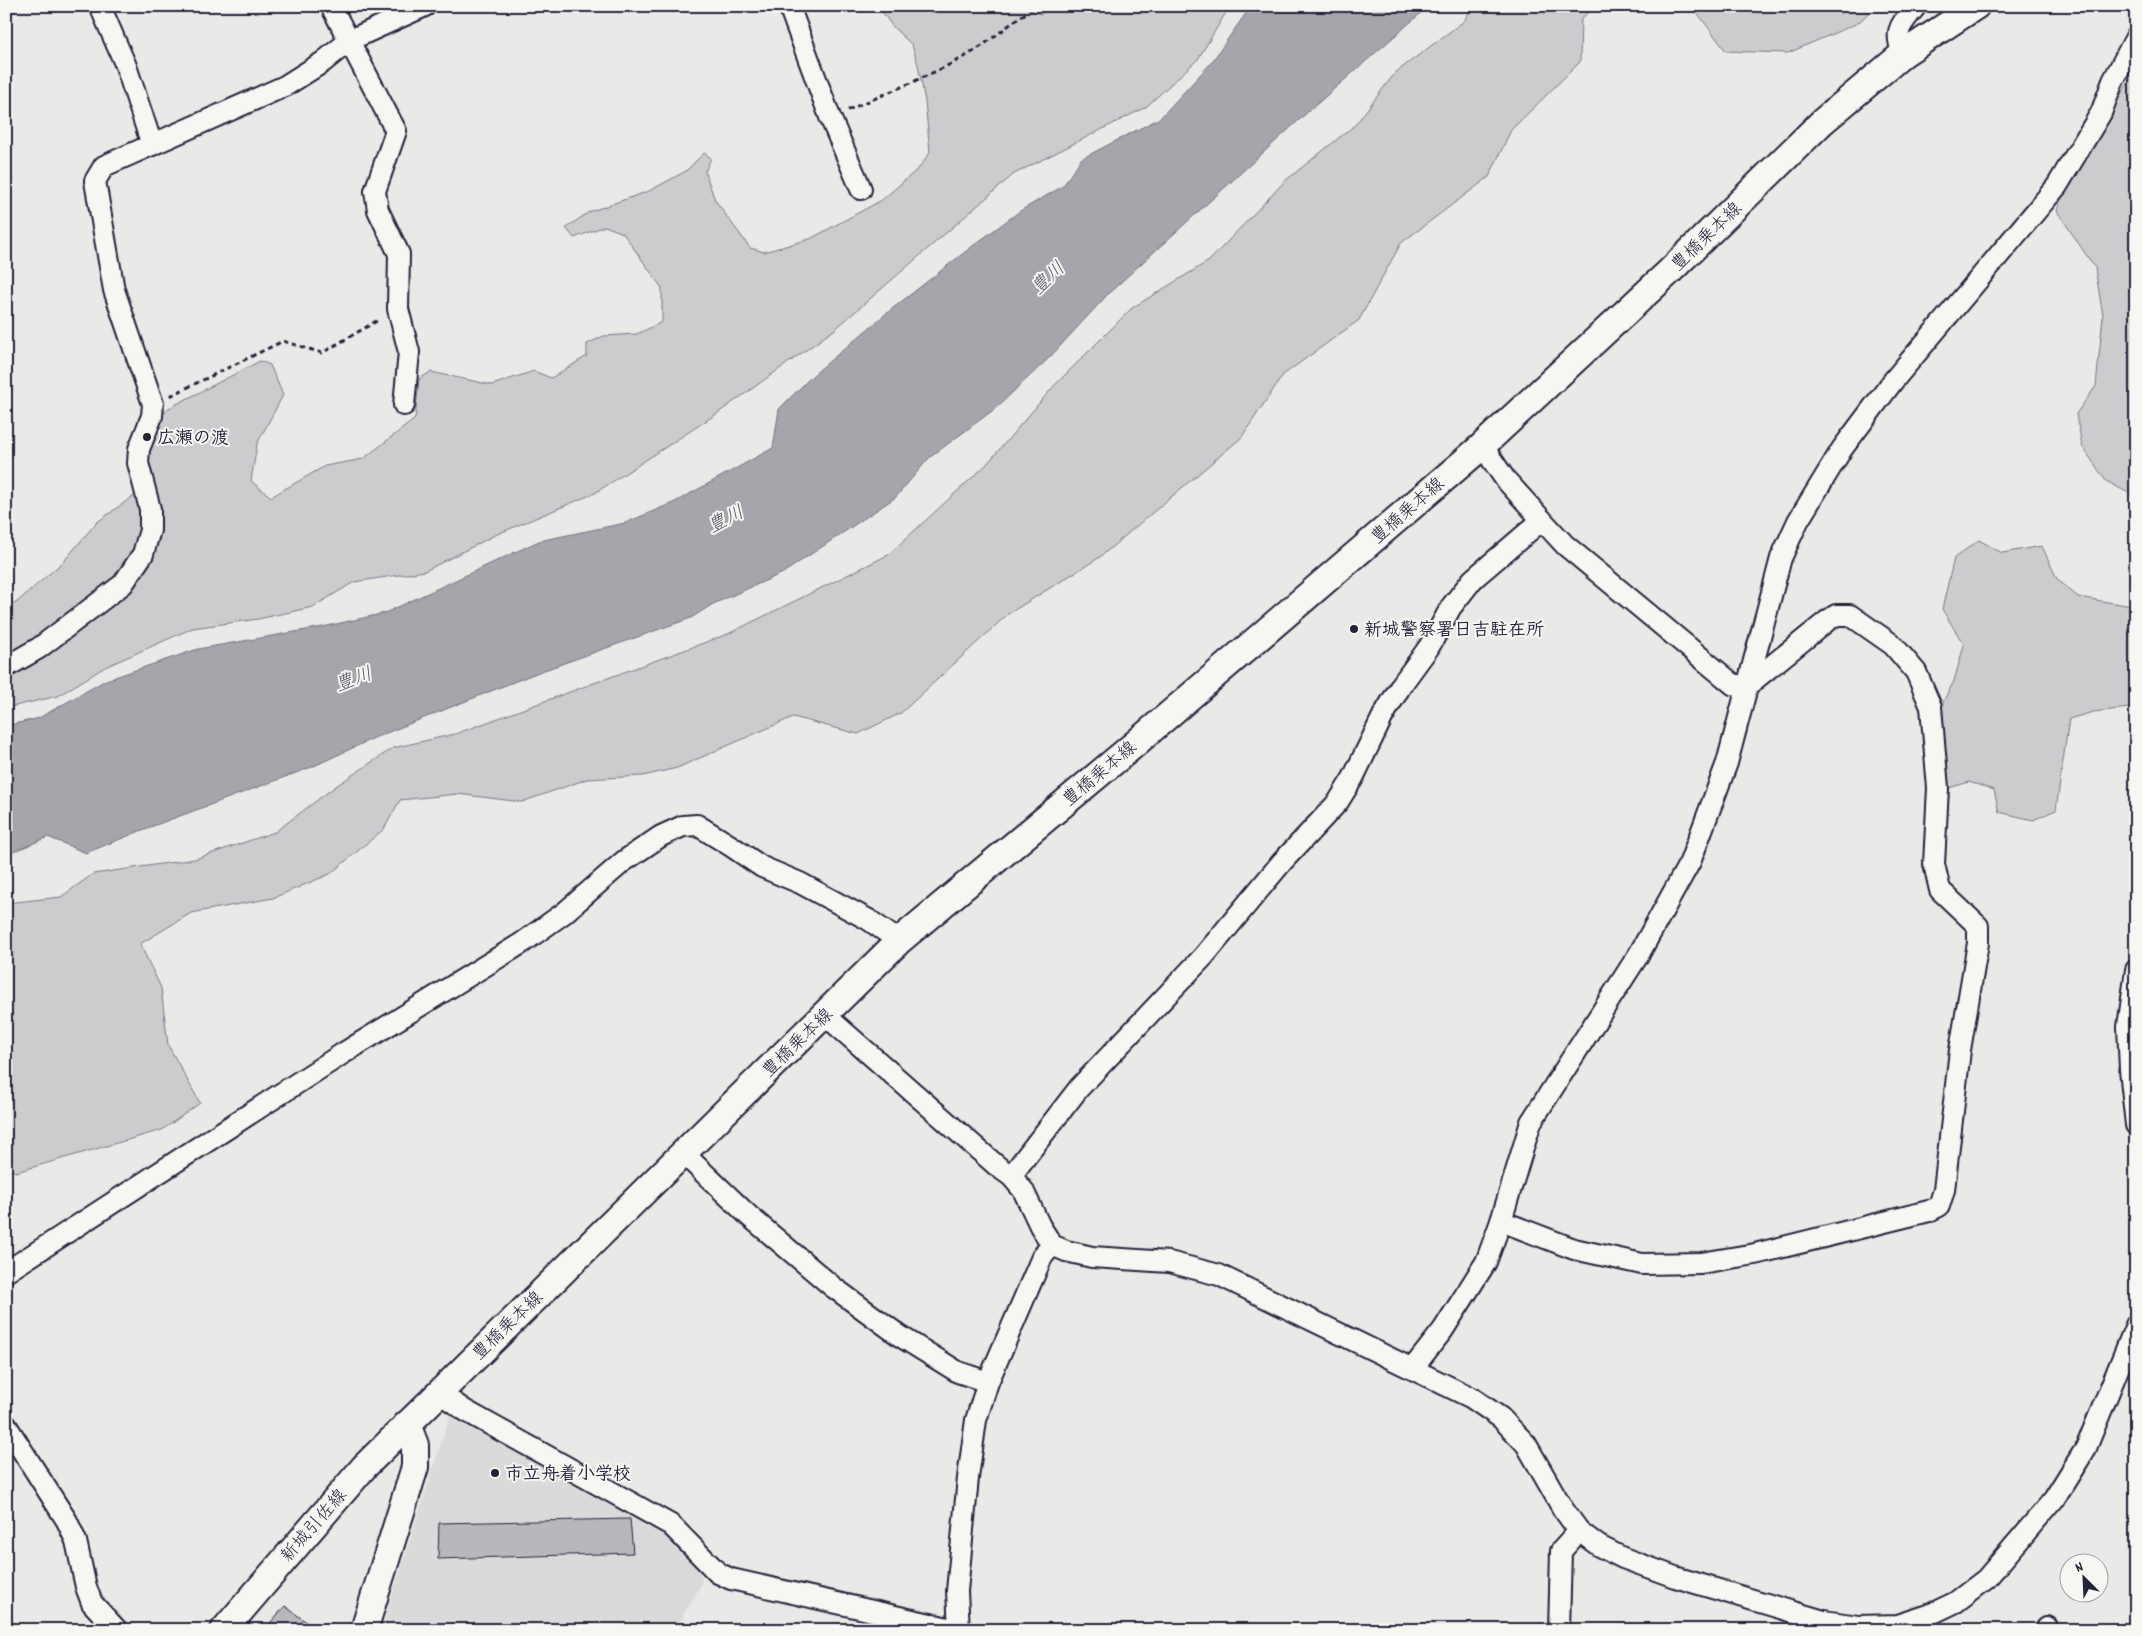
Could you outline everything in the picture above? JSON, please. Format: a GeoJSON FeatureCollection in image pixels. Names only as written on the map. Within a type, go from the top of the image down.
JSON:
{"type":"FeatureCollection","features":[{"type":"Feature","properties":{"kind":"main road","name":"豊橋乗本線"},"geometry":{"type":"LineString","coordinates":[[407,1424],[899,941],[1129,749],[1481,447],[1669,272],[1822,122],[1904,54],[1976,6]]}},
{"type":"Feature","properties":{"kind":"main road","name":"新城引佐線"},"geometry":{"type":"LineString","coordinates":[[224,1630],[364,1467],[407,1424]]}},
{"type":"Feature","properties":{"kind":"main road"},"geometry":{"type":"LineString","coordinates":[[364,1630],[415,1466],[414,1445],[407,1424]]}},
{"type":"Feature","properties":{"kind":"street"},"geometry":{"type":"LineString","coordinates":[[100,6],[126,66],[152,145]]}},
{"type":"Feature","properties":{"kind":"street"},"geometry":{"type":"LineString","coordinates":[[331,6],[396,131],[375,191],[378,210],[399,254],[398,309],[409,352],[404,405]]}},
{"type":"Feature","properties":{"kind":"street"},"geometry":{"type":"LineString","coordinates":[[6,666],[39,648],[123,584],[143,554],[150,530],[150,509],[138,463],[139,449],[152,416],[153,404],[114,290],[95,180],[104,166],[285,86],[322,62],[350,40],[425,6]]}},
{"type":"Feature","properties":{"kind":"street"},"geometry":{"type":"LineString","coordinates":[[789,6],[830,118],[861,189]]}},
{"type":"Feature","properties":{"kind":"street"},"geometry":{"type":"LineString","coordinates":[[1904,54],[1898,39],[1899,28],[1916,6]]}},
{"type":"Feature","properties":{"kind":"street"},"geometry":{"type":"LineString","coordinates":[[1413,1368],[1443,1330],[1486,1262],[1501,1221],[1531,1122],[1639,954],[1690,862],[1727,763],[1782,558],[1798,521],[1842,449],[1892,381],[2057,186],[2101,113],[2113,81],[2136,37]]}},
{"type":"Feature","properties":{"kind":"street"},"geometry":{"type":"LineString","coordinates":[[1481,447],[1505,479],[1565,545],[1734,685],[1748,685],[1827,621],[1836,616],[1850,615],[1893,644],[1916,672],[1931,707],[1938,788],[1934,864],[1940,890],[1978,926],[1978,943],[1960,1050],[1944,1190],[1940,1206],[1929,1211],[1755,1254],[1691,1263],[1642,1264],[1574,1249],[1501,1221]]}},
{"type":"Feature","properties":{"kind":"street"},"geometry":{"type":"LineString","coordinates":[[1011,1176],[1079,1088],[1204,956],[1282,862],[1338,802],[1353,778],[1383,716],[1402,684],[1429,647],[1451,607],[1473,579],[1542,520]]}},
{"type":"Feature","properties":{"kind":"street"},"geometry":{"type":"LineString","coordinates":[[6,1272],[342,1054],[522,943],[564,913],[624,861],[661,836],[683,826],[697,825],[762,868],[800,883],[868,920],[899,941]]}},
{"type":"Feature","properties":{"kind":"street"},"geometry":{"type":"LineString","coordinates":[[2136,970],[2128,1026],[2136,1125]]}},
{"type":"Feature","properties":{"kind":"street"},"geometry":{"type":"LineString","coordinates":[[824,1015],[997,1166],[1011,1176],[1022,1190],[1052,1245],[1066,1251],[1092,1257],[1169,1262],[1218,1275],[1413,1368],[1472,1398],[1501,1418],[1526,1444],[1563,1509],[1579,1531],[1599,1546],[1623,1558],[1675,1577],[1824,1621],[1858,1626],[1899,1627],[1956,1602],[1986,1579],[2054,1499],[2086,1448],[2136,1326]]}},
{"type":"Feature","properties":{"kind":"street"},"geometry":{"type":"LineString","coordinates":[[684,1152],[749,1216],[833,1287],[900,1336],[958,1372],[988,1382]]}},
{"type":"Feature","properties":{"kind":"street"},"geometry":{"type":"LineString","coordinates":[[439,1393],[466,1411],[671,1525],[718,1573],[732,1579],[958,1630],[957,1591],[968,1478],[976,1420],[988,1382],[1042,1257],[1052,1245]]}},
{"type":"Feature","properties":{"kind":"street"},"geometry":{"type":"LineString","coordinates":[[6,1425],[67,1521],[76,1541],[86,1586],[92,1603],[117,1630]]}},
{"type":"Feature","properties":{"kind":"street"},"geometry":{"type":"LineString","coordinates":[[1559,1630],[1562,1552],[1579,1531]]}},
{"type":"Feature","properties":{"kind":"path"},"geometry":{"type":"LineString","coordinates":[[830,118],[966,56],[1000,33],[1015,19],[1037,6]]}},
{"type":"Feature","properties":{"kind":"path"},"geometry":{"type":"LineString","coordinates":[[153,404],[283,341],[322,354],[398,309]]}},
{"type":"Feature","properties":{"kind":"shaded area"},"geometry":{"type":"Polygon","coordinates":[[[878,6],[1021,6],[1040,14],[1060,6],[1230,6],[1198,59],[1146,107],[1014,174],[834,330],[718,413],[595,493],[495,535],[425,571],[354,582],[313,607],[258,619],[193,628],[105,667],[58,696],[6,708],[6,603],[16,603],[64,561],[96,523],[135,495],[150,473],[148,454],[159,421],[167,409],[260,361],[270,365],[283,395],[257,444],[251,481],[271,497],[325,466],[363,459],[415,419],[419,379],[431,372],[492,385],[534,371],[551,378],[587,356],[587,344],[604,336],[637,334],[662,322],[662,288],[623,233],[605,226],[574,238],[566,228],[589,212],[649,191],[686,171],[704,153],[711,158],[705,172],[715,200],[750,248],[764,252],[810,239],[882,200],[919,168],[930,152],[925,101],[912,45],[892,26],[878,6]]]}},
{"type":"Feature","properties":{"kind":"shaded area"},"geometry":{"type":"Polygon","coordinates":[[[1473,6],[1595,6],[1581,19],[1580,62],[1511,130],[1489,177],[1401,243],[1359,320],[1283,375],[1241,438],[1100,557],[1008,614],[901,713],[858,734],[793,717],[677,768],[643,776],[587,779],[522,802],[457,794],[400,800],[384,829],[330,874],[273,898],[191,913],[140,944],[161,988],[168,1045],[200,1103],[162,1130],[16,1172],[6,1168],[6,903],[61,897],[93,874],[195,859],[275,832],[336,786],[393,748],[455,734],[728,634],[888,555],[986,465],[1054,386],[1132,308],[1209,261],[1285,181],[1355,125],[1395,73],[1464,21],[1473,6]]]}},
{"type":"Feature","properties":{"kind":"shaded area"},"geometry":{"type":"Polygon","coordinates":[[[1692,6],[1876,6],[1858,23],[1788,53],[1726,51],[1692,6]]]}},
{"type":"Feature","properties":{"kind":"shaded area"},"geometry":{"type":"Polygon","coordinates":[[[2136,70],[2136,497],[2106,481],[2082,446],[2076,414],[2096,386],[2103,316],[2095,268],[2057,211],[2066,184],[2136,70]]]}},
{"type":"Feature","properties":{"kind":"shaded area"},"geometry":{"type":"Polygon","coordinates":[[[1979,540],[2002,553],[2042,546],[2057,579],[2078,597],[2126,605],[2136,600],[2136,703],[2129,708],[2093,712],[2069,719],[2056,810],[2033,820],[1999,812],[1994,790],[1969,782],[1942,790],[1934,773],[1943,702],[1954,681],[1964,645],[1942,609],[1954,558],[1979,540]]]}},
{"type":"Feature","properties":{"kind":"shaded area","name":"市立舟着小学校"},"geometry":{"type":"Polygon","coordinates":[[[451,1412],[665,1535],[699,1566],[702,1583],[675,1630],[381,1630],[451,1412]]]}},
{"type":"Feature","properties":{"kind":"water","name":"豊川"},"geometry":{"type":"Polygon","coordinates":[[[1251,6],[1425,6],[1421,13],[1310,110],[1109,293],[1050,357],[996,408],[929,458],[896,497],[783,573],[713,604],[691,618],[536,673],[374,738],[312,767],[86,853],[48,837],[6,855],[6,726],[39,718],[106,680],[198,649],[323,627],[385,613],[539,541],[625,523],[675,502],[773,448],[779,409],[812,376],[888,312],[974,245],[1020,211],[1063,186],[1081,159],[1160,118],[1211,63],[1251,6]]]}},
{"type":"Feature","properties":{"kind":"building"},"geometry":{"type":"Polygon","coordinates":[[[630,1519],[633,1553],[438,1559],[439,1523],[630,1519]]]}},
{"type":"Feature","properties":{"kind":"building"},"geometry":{"type":"Polygon","coordinates":[[[285,1606],[317,1630],[264,1630],[285,1606]]]}},
{"type":"Feature","properties":{"kind":"place","name":"広瀬の渡"},"geometry":{"type":"Point","coordinates":[147,437]}},
{"type":"Feature","properties":{"kind":"place","name":"新城警察署日吉駐在所"},"geometry":{"type":"Point","coordinates":[1354,629]}},
{"type":"Feature","properties":{"kind":"place","name":"市立舟着小学校"},"geometry":{"type":"Point","coordinates":[495,1473]}}]}
